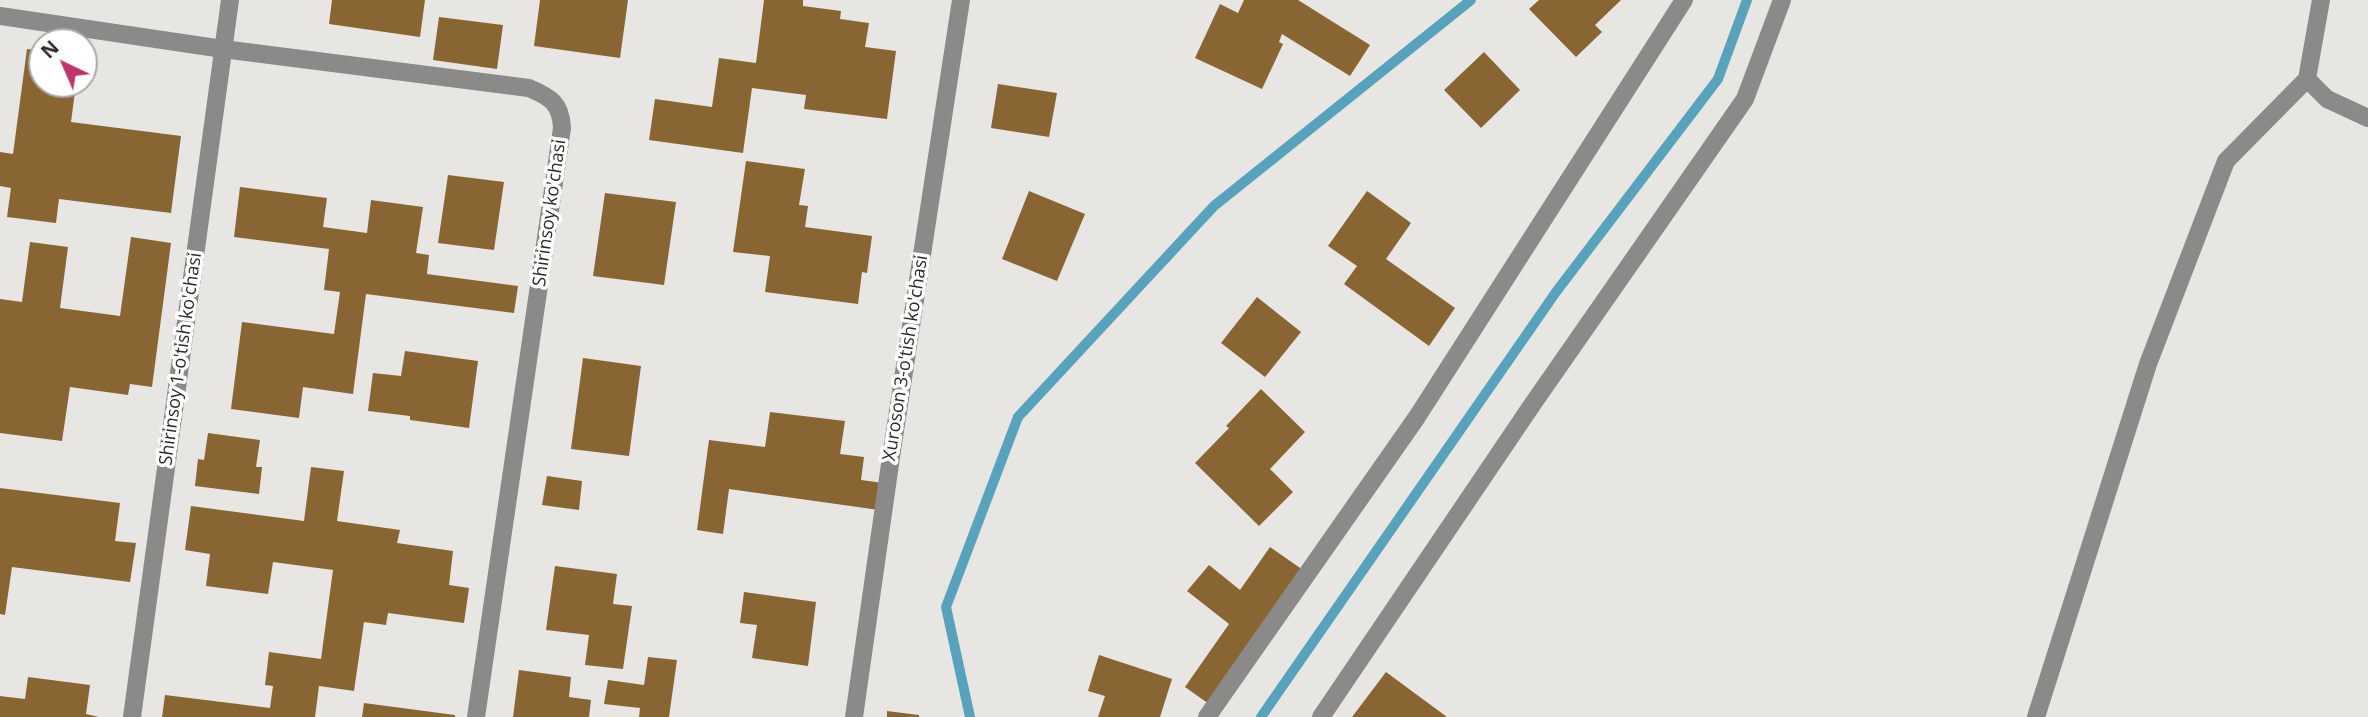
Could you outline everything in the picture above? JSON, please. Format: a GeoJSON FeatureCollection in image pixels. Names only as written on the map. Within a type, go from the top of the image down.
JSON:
{"type":"FeatureCollection","features":[{"type":"Feature","properties":{"kind":"street","name":"Shirinsoy 1-o'tish ko'chasi"},"geometry":{"type":"LineString","coordinates":[[132,717],[230,0]]}},
{"type":"Feature","properties":{"kind":"street","name":"Xuroson 3-o'tish ko'chasi"},"geometry":{"type":"LineString","coordinates":[[854,717],[961,0]]}},
{"type":"Feature","properties":{"kind":"street"},"geometry":{"type":"LineString","coordinates":[[1207,717],[1417,417],[1684,0]]}},
{"type":"Feature","properties":{"kind":"street"},"geometry":{"type":"LineString","coordinates":[[1321,717],[1532,405],[1745,99],[1782,0]]}},
{"type":"Feature","properties":{"kind":"street"},"geometry":{"type":"LineString","coordinates":[[2036,717],[2148,364],[2226,161],[2307,79],[2321,0]]}},
{"type":"Feature","properties":{"kind":"street","name":"Shirinsoy ko'chasi"},"geometry":{"type":"LineString","coordinates":[[0,16],[223,49],[529,88],[555,102],[561,114],[562,128],[476,717]]}},
{"type":"Feature","properties":{"kind":"street"},"geometry":{"type":"LineString","coordinates":[[2307,79],[2327,99],[2368,118]]}},
{"type":"Feature","properties":{"kind":"building"},"geometry":{"type":"Polygon","coordinates":[[[332,0],[425,0],[420,37],[329,24],[332,0]]]}},
{"type":"Feature","properties":{"kind":"building"},"geometry":{"type":"Polygon","coordinates":[[[540,0],[628,0],[620,58],[534,46],[540,0]]]}},
{"type":"Feature","properties":{"kind":"building"},"geometry":{"type":"Polygon","coordinates":[[[764,0],[803,0],[803,6],[841,11],[840,19],[869,23],[865,47],[896,51],[887,119],[804,109],[806,95],[752,88],[743,153],[649,140],[655,99],[712,107],[719,58],[756,63],[764,0]]]}},
{"type":"Feature","properties":{"kind":"building"},"geometry":{"type":"Polygon","coordinates":[[[1244,0],[1298,0],[1370,45],[1350,76],[1282,34],[1279,42],[1283,44],[1262,89],[1195,58],[1220,4],[1238,13],[1244,0]]]}},
{"type":"Feature","properties":{"kind":"building"},"geometry":{"type":"Polygon","coordinates":[[[1539,0],[1621,0],[1595,25],[1602,32],[1576,57],[1529,9],[1539,0]]]}},
{"type":"Feature","properties":{"kind":"building"},"geometry":{"type":"Polygon","coordinates":[[[439,17],[503,25],[497,69],[433,60],[439,17]]]}},
{"type":"Feature","properties":{"kind":"building"},"geometry":{"type":"Polygon","coordinates":[[[27,49],[28,98],[74,98],[71,122],[181,136],[171,213],[59,199],[56,223],[7,217],[11,188],[0,186],[0,152],[13,154],[27,49]]]}},
{"type":"Feature","properties":{"kind":"building"},"geometry":{"type":"Polygon","coordinates":[[[1484,52],[1520,90],[1481,128],[1444,90],[1484,52]]]}},
{"type":"Feature","properties":{"kind":"building"},"geometry":{"type":"Polygon","coordinates":[[[998,84],[1057,93],[1049,137],[991,128],[998,84]]]}},
{"type":"Feature","properties":{"kind":"building"},"geometry":{"type":"Polygon","coordinates":[[[746,161],[805,169],[799,205],[808,206],[805,227],[872,236],[867,273],[862,272],[858,304],[765,292],[770,256],[733,252],[746,161]]]}},
{"type":"Feature","properties":{"kind":"building"},"geometry":{"type":"Polygon","coordinates":[[[448,175],[504,182],[494,250],[438,243],[448,175]]]}},
{"type":"Feature","properties":{"kind":"building"},"geometry":{"type":"Polygon","coordinates":[[[240,187],[327,198],[323,227],[367,233],[371,200],[423,207],[416,253],[429,255],[427,274],[518,286],[514,313],[366,294],[353,394],[303,387],[299,418],[231,409],[242,322],[334,334],[340,292],[324,290],[329,249],[234,237],[240,187]]]}},
{"type":"Feature","properties":{"kind":"building"},"geometry":{"type":"Polygon","coordinates":[[[1029,191],[1085,214],[1057,281],[1002,259],[1029,191]]]}},
{"type":"Feature","properties":{"kind":"building"},"geometry":{"type":"Polygon","coordinates":[[[1367,191],[1411,223],[1386,259],[1455,308],[1429,346],[1344,284],[1357,266],[1328,246],[1367,191]]]}},
{"type":"Feature","properties":{"kind":"building"},"geometry":{"type":"Polygon","coordinates":[[[605,193],[676,202],[664,285],[593,276],[605,193]]]}},
{"type":"Feature","properties":{"kind":"building"},"geometry":{"type":"Polygon","coordinates":[[[131,237],[171,243],[152,387],[130,384],[128,395],[70,387],[62,441],[0,433],[0,299],[22,302],[30,242],[68,247],[60,308],[120,316],[131,237]]]}},
{"type":"Feature","properties":{"kind":"building"},"geometry":{"type":"Polygon","coordinates":[[[1257,297],[1301,332],[1265,377],[1221,343],[1257,297]]]}},
{"type":"Feature","properties":{"kind":"building"},"geometry":{"type":"Polygon","coordinates":[[[405,351],[478,361],[469,428],[368,411],[373,373],[401,376],[405,351]]]}},
{"type":"Feature","properties":{"kind":"building"},"geometry":{"type":"Polygon","coordinates":[[[583,358],[641,366],[629,456],[571,449],[583,358]]]}},
{"type":"Feature","properties":{"kind":"building"},"geometry":{"type":"Polygon","coordinates":[[[1261,389],[1305,432],[1270,469],[1293,492],[1259,526],[1195,463],[1261,389]]]}},
{"type":"Feature","properties":{"kind":"building"},"geometry":{"type":"Polygon","coordinates":[[[770,412],[845,421],[840,454],[864,457],[861,480],[883,483],[879,510],[729,489],[723,534],[697,530],[709,440],[765,447],[770,412]]]}},
{"type":"Feature","properties":{"kind":"building"},"geometry":{"type":"Polygon","coordinates":[[[208,433],[260,440],[256,467],[262,467],[259,494],[195,486],[198,459],[204,460],[208,433]]]}},
{"type":"Feature","properties":{"kind":"building"},"geometry":{"type":"Polygon","coordinates":[[[311,467],[344,471],[337,521],[400,530],[397,543],[453,551],[449,585],[469,588],[464,623],[388,613],[386,625],[364,622],[354,691],[319,686],[315,717],[162,717],[165,695],[270,708],[273,686],[265,685],[269,652],[321,659],[333,570],[273,562],[268,594],[206,586],[210,554],[185,550],[191,506],[304,521],[311,467]]]}},
{"type":"Feature","properties":{"kind":"building"},"geometry":{"type":"Polygon","coordinates":[[[547,476],[582,481],[579,510],[542,505],[547,476]]]}},
{"type":"Feature","properties":{"kind":"building"},"geometry":{"type":"Polygon","coordinates":[[[0,488],[120,503],[115,541],[136,543],[130,582],[12,567],[5,615],[0,614],[0,488]]]}},
{"type":"Feature","properties":{"kind":"building"},"geometry":{"type":"Polygon","coordinates":[[[1270,547],[1303,570],[1209,704],[1185,687],[1229,624],[1187,591],[1209,565],[1240,590],[1270,547]]]}},
{"type":"Feature","properties":{"kind":"building"},"geometry":{"type":"Polygon","coordinates":[[[555,566],[617,574],[613,604],[632,606],[623,669],[585,665],[589,635],[546,630],[555,566]]]}},
{"type":"Feature","properties":{"kind":"building"},"geometry":{"type":"Polygon","coordinates":[[[744,592],[816,602],[808,666],[752,658],[757,625],[740,623],[744,592]]]}},
{"type":"Feature","properties":{"kind":"building"},"geometry":{"type":"Polygon","coordinates":[[[1099,655],[1172,679],[1160,717],[1098,717],[1105,696],[1088,691],[1099,655]]]}},
{"type":"Feature","properties":{"kind":"building"},"geometry":{"type":"Polygon","coordinates":[[[648,657],[677,660],[669,717],[639,717],[640,708],[604,704],[608,680],[644,685],[648,657]]]}},
{"type":"Feature","properties":{"kind":"building"},"geometry":{"type":"Polygon","coordinates":[[[519,670],[571,677],[569,697],[591,700],[589,717],[513,717],[519,670]]]}},
{"type":"Feature","properties":{"kind":"building"},"geometry":{"type":"Polygon","coordinates":[[[1386,672],[1447,717],[1352,717],[1386,672]]]}},
{"type":"Feature","properties":{"kind":"building"},"geometry":{"type":"Polygon","coordinates":[[[28,677],[90,685],[86,714],[99,717],[0,717],[0,696],[25,699],[28,677]]]}},
{"type":"Feature","properties":{"kind":"building"},"geometry":{"type":"Polygon","coordinates":[[[364,703],[455,715],[455,717],[362,717],[364,703]]]}},
{"type":"Feature","properties":{"kind":"building"},"geometry":{"type":"Polygon","coordinates":[[[887,711],[919,715],[919,717],[887,717],[887,711]]]}},
{"type":"Feature","properties":{"kind":"waterway"},"geometry":{"type":"LineString","coordinates":[[970,717],[946,607],[1018,417],[1214,206],[1471,0]]}},
{"type":"Feature","properties":{"kind":"waterway"},"geometry":{"type":"LineString","coordinates":[[1261,717],[1556,292],[1718,79],[1747,0]]}}]}
